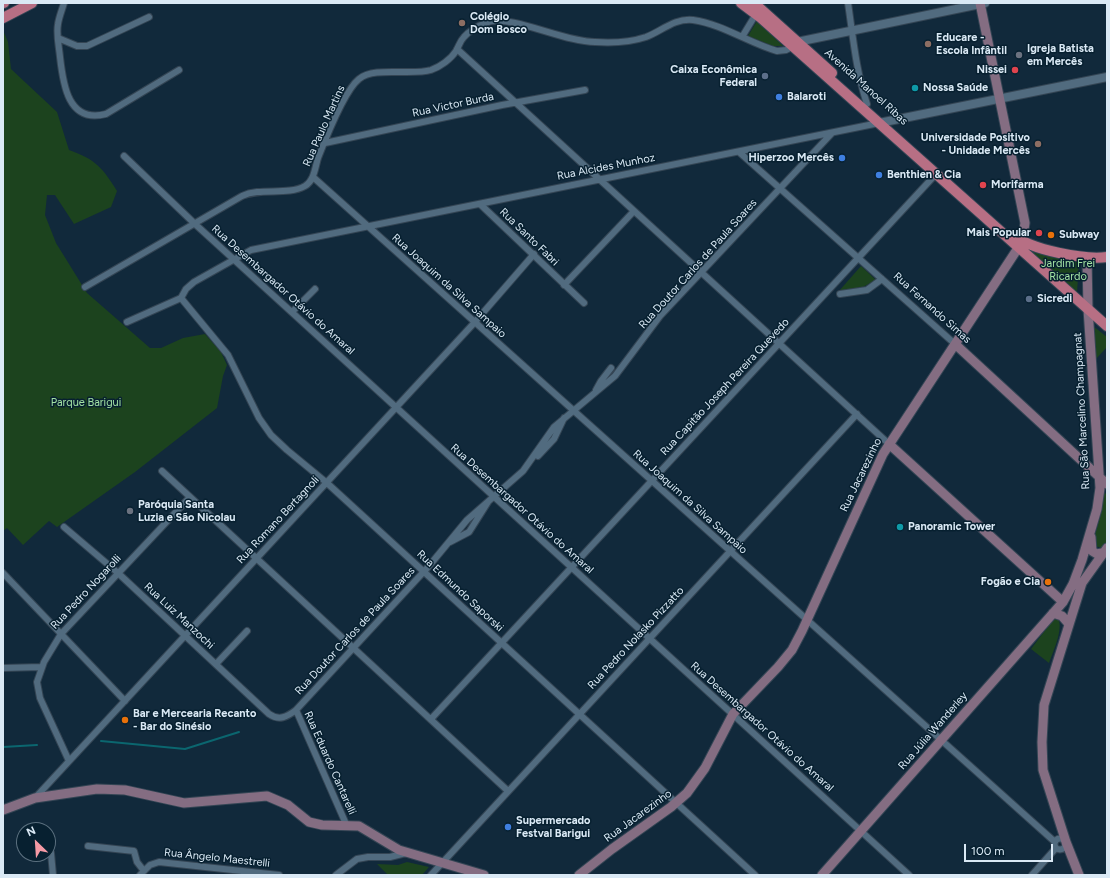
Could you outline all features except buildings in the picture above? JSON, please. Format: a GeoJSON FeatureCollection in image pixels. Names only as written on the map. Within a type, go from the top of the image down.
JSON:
{"type":"FeatureCollection","features":[{"type":"Feature","properties":{"kind":"main road"},"geometry":{"type":"LineString","coordinates":[[3,18],[32,3]]}},
{"type":"Feature","properties":{"kind":"main road","name":"Avenida Manoel Ribas"},"geometry":{"type":"LineString","coordinates":[[741,3],[795,44],[867,104],[883,123],[936,174],[1020,245],[1087,258],[1107,257]]}},
{"type":"Feature","properties":{"kind":"main road","name":"Avenida Manoel Ribas"},"geometry":{"type":"LineString","coordinates":[[754,3],[795,44],[1020,245]]}},
{"type":"Feature","properties":{"kind":"main road","name":"Rua Jacarezinho"},"geometry":{"type":"LineString","coordinates":[[579,875],[612,849],[676,803],[700,777],[733,714],[785,660],[798,640],[879,461],[1020,245],[1025,232],[1025,223],[982,3]]}},
{"type":"Feature","properties":{"kind":"main road"},"geometry":{"type":"LineString","coordinates":[[1020,245],[1107,326]]}},
{"type":"Feature","properties":{"kind":"main road","name":"Rua São Marcelino Champagnat"},"geometry":{"type":"LineString","coordinates":[[1063,602],[1074,584],[1103,499],[1100,478],[1088,309],[1087,258]]}},
{"type":"Feature","properties":{"kind":"main road","name":"Rua Fernando Simas"},"geometry":{"type":"LineString","coordinates":[[955,344],[1107,484]]}},
{"type":"Feature","properties":{"kind":"main road"},"geometry":{"type":"LineString","coordinates":[[889,444],[1063,602]]}},
{"type":"Feature","properties":{"kind":"main road"},"geometry":{"type":"LineString","coordinates":[[1084,463],[1092,460],[1099,453]]}},
{"type":"Feature","properties":{"kind":"main road"},"geometry":{"type":"LineString","coordinates":[[1090,534],[1092,551],[1097,554],[1105,550]]}},
{"type":"Feature","properties":{"kind":"main road"},"geometry":{"type":"LineString","coordinates":[[1079,875],[1066,842],[1043,770],[1042,742],[1044,705],[1082,583],[1105,550]]}},
{"type":"Feature","properties":{"kind":"main road","name":"Rua Júlia Wanderley"},"geometry":{"type":"LineString","coordinates":[[822,875],[1063,602]]}},
{"type":"Feature","properties":{"kind":"main road"},"geometry":{"type":"LineString","coordinates":[[1054,613],[1062,616],[1069,624]]}},
{"type":"Feature","properties":{"kind":"main road"},"geometry":{"type":"LineString","coordinates":[[3,810],[35,798],[107,789],[125,790],[184,803],[267,796],[282,801],[309,822],[322,825],[353,824],[366,829],[390,846],[406,853],[484,875]]}},
{"type":"Feature","properties":{"kind":"street"},"geometry":{"type":"LineString","coordinates":[[64,3],[58,24],[58,38],[66,92],[70,101],[80,110],[92,115],[100,115],[112,111],[179,70]]}},
{"type":"Feature","properties":{"kind":"street"},"geometry":{"type":"LineString","coordinates":[[848,3],[851,31],[862,89],[867,104]]}},
{"type":"Feature","properties":{"kind":"street"},"geometry":{"type":"LineString","coordinates":[[795,44],[982,3]]}},
{"type":"Feature","properties":{"kind":"street"},"geometry":{"type":"LineString","coordinates":[[742,37],[756,14]]}},
{"type":"Feature","properties":{"kind":"street"},"geometry":{"type":"LineString","coordinates":[[58,38],[77,46],[88,46],[149,17]]}},
{"type":"Feature","properties":{"kind":"street","name":"Rua Paulo Martins"},"geometry":{"type":"LineString","coordinates":[[85,287],[247,193],[301,188],[313,177],[325,143],[348,93],[360,77],[377,73],[432,70],[440,65],[457,49],[461,40],[472,30],[488,22],[499,21],[588,42],[641,38],[676,22],[688,19],[703,22],[777,51],[786,50],[795,44]]}},
{"type":"Feature","properties":{"kind":"street"},"geometry":{"type":"LineString","coordinates":[[457,49],[889,444]]}},
{"type":"Feature","properties":{"kind":"street","name":"Rua Alcides Munhoz"},"geometry":{"type":"LineString","coordinates":[[127,322],[181,298],[186,289],[194,282],[255,249],[1107,77]]}},
{"type":"Feature","properties":{"kind":"street","name":"Rua Victor Burda"},"geometry":{"type":"LineString","coordinates":[[325,143],[585,90]]}},
{"type":"Feature","properties":{"kind":"street","name":"Rua Doutor Carlos de Paula Soares"},"geometry":{"type":"LineString","coordinates":[[281,718],[296,710],[424,572],[467,520],[529,464],[550,433],[565,417],[596,392],[619,370],[660,316],[832,133]]}},
{"type":"Feature","properties":{"kind":"street","name":"Rua Fernando Simas"},"geometry":{"type":"LineString","coordinates":[[739,152],[955,344]]}},
{"type":"Feature","properties":{"kind":"street","name":"Rua Desembargador Otávio do Amaral"},"geometry":{"type":"LineString","coordinates":[[124,156],[234,260],[909,875]]}},
{"type":"Feature","properties":{"kind":"street","name":"Rua Capitão Joseph Pereira Quevedo"},"geometry":{"type":"LineString","coordinates":[[430,719],[936,174]]}},
{"type":"Feature","properties":{"kind":"street","name":"Rua Joaquim da Silva Sampaio"},"geometry":{"type":"LineString","coordinates":[[313,177],[1056,845]]}},
{"type":"Feature","properties":{"kind":"street","name":"Rua Santo Fabri"},"geometry":{"type":"LineString","coordinates":[[480,204],[584,303]]}},
{"type":"Feature","properties":{"kind":"street"},"geometry":{"type":"LineString","coordinates":[[564,285],[634,211]]}},
{"type":"Feature","properties":{"kind":"street","name":"Rua Romano Bertagnoli"},"geometry":{"type":"LineString","coordinates":[[35,798],[475,322],[534,254]]}},
{"type":"Feature","properties":{"kind":"street"},"geometry":{"type":"LineString","coordinates":[[840,294],[867,290],[882,279]]}},
{"type":"Feature","properties":{"kind":"street"},"geometry":{"type":"LineString","coordinates":[[292,312],[315,289]]}},
{"type":"Feature","properties":{"kind":"street","name":"Rua Edmundo Saporski"},"geometry":{"type":"LineString","coordinates":[[181,298],[228,355],[256,412],[271,435],[327,483],[755,875]]}},
{"type":"Feature","properties":{"kind":"street"},"geometry":{"type":"LineString","coordinates":[[596,392],[601,381],[611,368]]}},
{"type":"Feature","properties":{"kind":"street","name":"Rua Pedro Nolasko Pizzatto"},"geometry":{"type":"LineString","coordinates":[[431,875],[857,414]]}},
{"type":"Feature","properties":{"kind":"street"},"geometry":{"type":"LineString","coordinates":[[162,471],[508,791]]}},
{"type":"Feature","properties":{"kind":"street","name":"Rua Pedro Nogarolli"},"geometry":{"type":"LineString","coordinates":[[69,761],[40,698],[38,682],[41,667],[61,634],[190,497]]}},
{"type":"Feature","properties":{"kind":"street"},"geometry":{"type":"LineString","coordinates":[[449,543],[470,532],[486,508],[488,501]]}},
{"type":"Feature","properties":{"kind":"street","name":"Rua Luiz Manzochi"},"geometry":{"type":"LineString","coordinates":[[64,527],[118,573],[269,714],[281,718]]}},
{"type":"Feature","properties":{"kind":"street"},"geometry":{"type":"LineString","coordinates":[[3,573],[125,701]]}},
{"type":"Feature","properties":{"kind":"street"},"geometry":{"type":"LineString","coordinates":[[1063,602],[1066,605],[1076,603]]}},
{"type":"Feature","properties":{"kind":"street"},"geometry":{"type":"LineString","coordinates":[[216,664],[247,631]]}},
{"type":"Feature","properties":{"kind":"street"},"geometry":{"type":"LineString","coordinates":[[3,668],[41,667]]}},
{"type":"Feature","properties":{"kind":"street","name":"Rua Eduardo Cantarelli"},"geometry":{"type":"LineString","coordinates":[[296,710],[346,824]]}},
{"type":"Feature","properties":{"kind":"street"},"geometry":{"type":"LineString","coordinates":[[1032,875],[1056,845],[1063,849],[1066,842]]}},
{"type":"Feature","properties":{"kind":"street"},"geometry":{"type":"LineString","coordinates":[[88,846],[134,851],[142,873]]}},
{"type":"Feature","properties":{"kind":"street"},"geometry":{"type":"LineString","coordinates":[[336,875],[352,862],[363,858],[390,857],[406,853]]}},
{"type":"Feature","properties":{"kind":"street"},"geometry":{"type":"LineString","coordinates":[[52,862],[53,875]]}},
{"type":"Feature","properties":{"kind":"street","name":"Rua Ângelo Maestrelli"},"geometry":{"type":"LineString","coordinates":[[142,873],[153,863],[159,862],[279,875]]}},
{"type":"Feature","properties":{"kind":"street"},"geometry":{"type":"LineString","coordinates":[[225,875],[230,870]]}},
{"type":"Feature","properties":{"kind":"green space"},"geometry":{"type":"Polygon","coordinates":[[[757,21],[783,46],[773,46],[748,36],[757,21]]]}},
{"type":"Feature","properties":{"kind":"green space","name":"Parque Barigui"},"geometry":{"type":"Polygon","coordinates":[[[3,30],[8,42],[11,69],[57,112],[69,150],[86,157],[98,165],[117,191],[111,207],[74,224],[55,195],[47,195],[45,215],[56,243],[87,293],[150,348],[161,348],[183,338],[205,334],[221,352],[227,365],[223,376],[217,408],[135,472],[57,527],[49,521],[23,545],[7,528],[3,531],[3,30]]]}},
{"type":"Feature","properties":{"kind":"green space","name":"Jardim Frei Ricardo"},"geometry":{"type":"Polygon","coordinates":[[[1032,249],[1079,262],[1077,293],[1030,251],[1032,249]]]}},
{"type":"Feature","properties":{"kind":"green space"},"geometry":{"type":"Polygon","coordinates":[[[861,266],[876,280],[863,287],[839,291],[861,266]]]}},
{"type":"Feature","properties":{"kind":"green space"},"geometry":{"type":"Polygon","coordinates":[[[1093,326],[1107,337],[1107,347],[1096,359],[1093,326]]]}},
{"type":"Feature","properties":{"kind":"green space"},"geometry":{"type":"Polygon","coordinates":[[[1103,491],[1107,495],[1107,542],[1102,548],[1095,546],[1094,538],[1101,514],[1103,491]]]}},
{"type":"Feature","properties":{"kind":"green space"},"geometry":{"type":"Polygon","coordinates":[[[1056,616],[1060,625],[1056,645],[1049,663],[1031,649],[1056,616]]]}},
{"type":"Feature","properties":{"kind":"green space"},"geometry":{"type":"Polygon","coordinates":[[[407,862],[429,867],[422,875],[388,875],[377,864],[398,865],[407,862]]]}},
{"type":"Feature","properties":{"kind":"waterway"},"geometry":{"type":"LineString","coordinates":[[101,741],[185,749],[239,732]]}},
{"type":"Feature","properties":{"kind":"waterway"},"geometry":{"type":"LineString","coordinates":[[3,747],[37,745]]}},
{"type":"Feature","properties":{"kind":"place","name":"Colégio Dom Bosco"},"geometry":{"type":"Point","coordinates":[462,23]}},
{"type":"Feature","properties":{"kind":"place","name":"Educare - Escola Infântil"},"geometry":{"type":"Point","coordinates":[928,44]}},
{"type":"Feature","properties":{"kind":"place","name":"Igreja Batista em Mercês"},"geometry":{"type":"Point","coordinates":[1019,55]}},
{"type":"Feature","properties":{"kind":"place","name":"Nissei"},"geometry":{"type":"Point","coordinates":[1015,70]}},
{"type":"Feature","properties":{"kind":"place","name":"Caixa Econômica Federal"},"geometry":{"type":"Point","coordinates":[765,76]}},
{"type":"Feature","properties":{"kind":"place","name":"Nossa Saúde"},"geometry":{"type":"Point","coordinates":[915,88]}},
{"type":"Feature","properties":{"kind":"place","name":"Balaroti"},"geometry":{"type":"Point","coordinates":[779,97]}},
{"type":"Feature","properties":{"kind":"place","name":"Universidade Positivo - Unidade Mercês"},"geometry":{"type":"Point","coordinates":[1038,144]}},
{"type":"Feature","properties":{"kind":"place","name":"Hiperzoo Mercês"},"geometry":{"type":"Point","coordinates":[842,158]}},
{"type":"Feature","properties":{"kind":"place","name":"Benthien & Cia"},"geometry":{"type":"Point","coordinates":[879,175]}},
{"type":"Feature","properties":{"kind":"place","name":"Morifarma"},"geometry":{"type":"Point","coordinates":[983,185]}},
{"type":"Feature","properties":{"kind":"place","name":"Mais Popular"},"geometry":{"type":"Point","coordinates":[1039,233]}},
{"type":"Feature","properties":{"kind":"place","name":"Subway"},"geometry":{"type":"Point","coordinates":[1051,235]}},
{"type":"Feature","properties":{"kind":"place","name":"Sicredi"},"geometry":{"type":"Point","coordinates":[1029,299]}},
{"type":"Feature","properties":{"kind":"place","name":"Paróquia Santa Luzia e São Nicolau"},"geometry":{"type":"Point","coordinates":[130,511]}},
{"type":"Feature","properties":{"kind":"place","name":"Panoramic Tower"},"geometry":{"type":"Point","coordinates":[900,527]}},
{"type":"Feature","properties":{"kind":"place","name":"Fogão e Cia"},"geometry":{"type":"Point","coordinates":[1048,582]}},
{"type":"Feature","properties":{"kind":"place","name":"Bar e Mercearia Recanto - Bar do Sinésio"},"geometry":{"type":"Point","coordinates":[125,720]}},
{"type":"Feature","properties":{"kind":"place","name":"Supermercado Festval Barigui"},"geometry":{"type":"Point","coordinates":[508,827]}}]}
